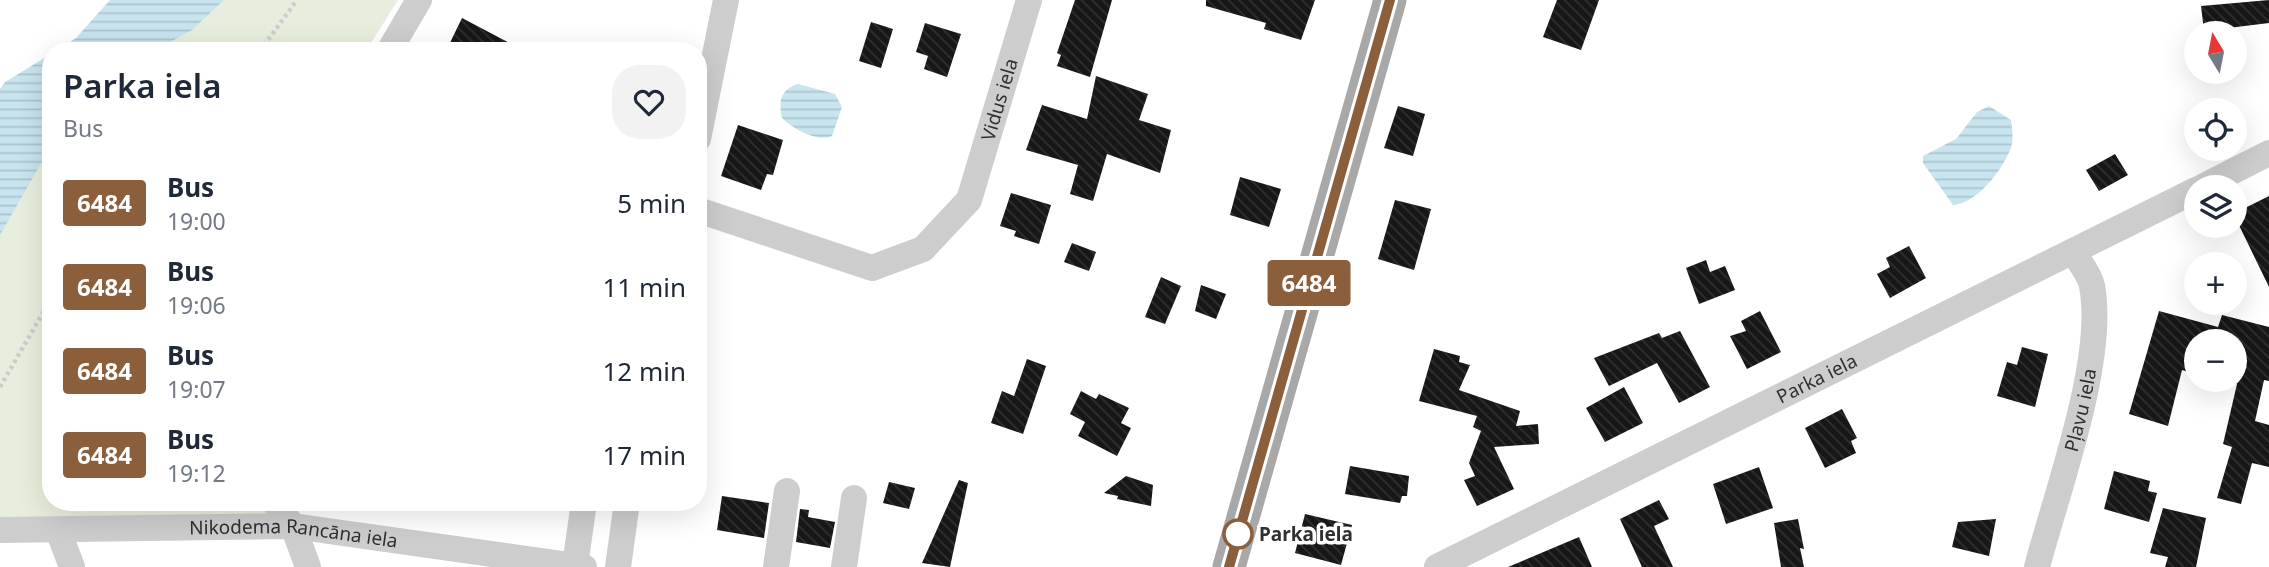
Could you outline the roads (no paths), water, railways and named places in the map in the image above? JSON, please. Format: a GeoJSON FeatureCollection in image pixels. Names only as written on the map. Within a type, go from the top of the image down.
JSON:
{"type":"FeatureCollection","features":[{"type":"Feature","properties":{"kind":"main road"},"geometry":{"type":"LineString","coordinates":[[1229,567],[1390,0]]}},
{"type":"Feature","properties":{"kind":"street"},"geometry":{"type":"LineString","coordinates":[[393,42],[419,0]]}},
{"type":"Feature","properties":{"kind":"street"},"geometry":{"type":"LineString","coordinates":[[707,94],[726,0]]}},
{"type":"Feature","properties":{"kind":"street","name":"Vidus iela"},"geometry":{"type":"LineString","coordinates":[[707,213],[872,268],[923,249],[969,200],[1029,0]]}},
{"type":"Feature","properties":{"kind":"street"},"geometry":{"type":"LineString","coordinates":[[2226,175],[2269,153]]}},
{"type":"Feature","properties":{"kind":"street","name":"Parka iela"},"geometry":{"type":"LineString","coordinates":[[1437,567],[2184,196]]}},
{"type":"Feature","properties":{"kind":"street","name":"Pļavu iela"},"geometry":{"type":"LineString","coordinates":[[2036,567],[2079,412],[2096,334],[2092,283],[2074,253]]}},
{"type":"Feature","properties":{"kind":"street"},"geometry":{"type":"LineString","coordinates":[[776,567],[787,491]]}},
{"type":"Feature","properties":{"kind":"street"},"geometry":{"type":"LineString","coordinates":[[844,567],[854,498]]}},
{"type":"Feature","properties":{"kind":"street"},"geometry":{"type":"LineString","coordinates":[[281,511],[293,526],[308,567]]}},
{"type":"Feature","properties":{"kind":"street"},"geometry":{"type":"LineString","coordinates":[[579,566],[583,511]]}},
{"type":"Feature","properties":{"kind":"street"},"geometry":{"type":"LineString","coordinates":[[618,567],[626,511]]}},
{"type":"Feature","properties":{"kind":"street","name":"Nikodema Rancāna iela"},"geometry":{"type":"LineString","coordinates":[[0,530],[293,526],[579,566]]}},
{"type":"Feature","properties":{"kind":"street"},"geometry":{"type":"LineString","coordinates":[[58,530],[72,567]]}},
{"type":"Feature","properties":{"kind":"water"},"geometry":{"type":"Polygon","coordinates":[[[110,0],[224,0],[192,30],[170,42],[70,42],[110,0]]]}},
{"type":"Feature","properties":{"kind":"water"},"geometry":{"type":"Polygon","coordinates":[[[42,59],[42,162],[0,235],[0,89],[5,82],[42,59]]]}},
{"type":"Feature","properties":{"kind":"water"},"geometry":{"type":"Polygon","coordinates":[[[798,84],[835,94],[842,107],[832,136],[812,136],[782,118],[782,96],[798,84]]]}},
{"type":"Feature","properties":{"kind":"water"},"geometry":{"type":"Polygon","coordinates":[[[1989,106],[2011,120],[2011,148],[2002,166],[1980,192],[1962,203],[1953,205],[1923,163],[1923,156],[1956,139],[1977,112],[1989,106]]]}},
{"type":"Feature","properties":{"kind":"place","name":"Parka iela"},"geometry":{"type":"Point","coordinates":[1238,534]}}]}
